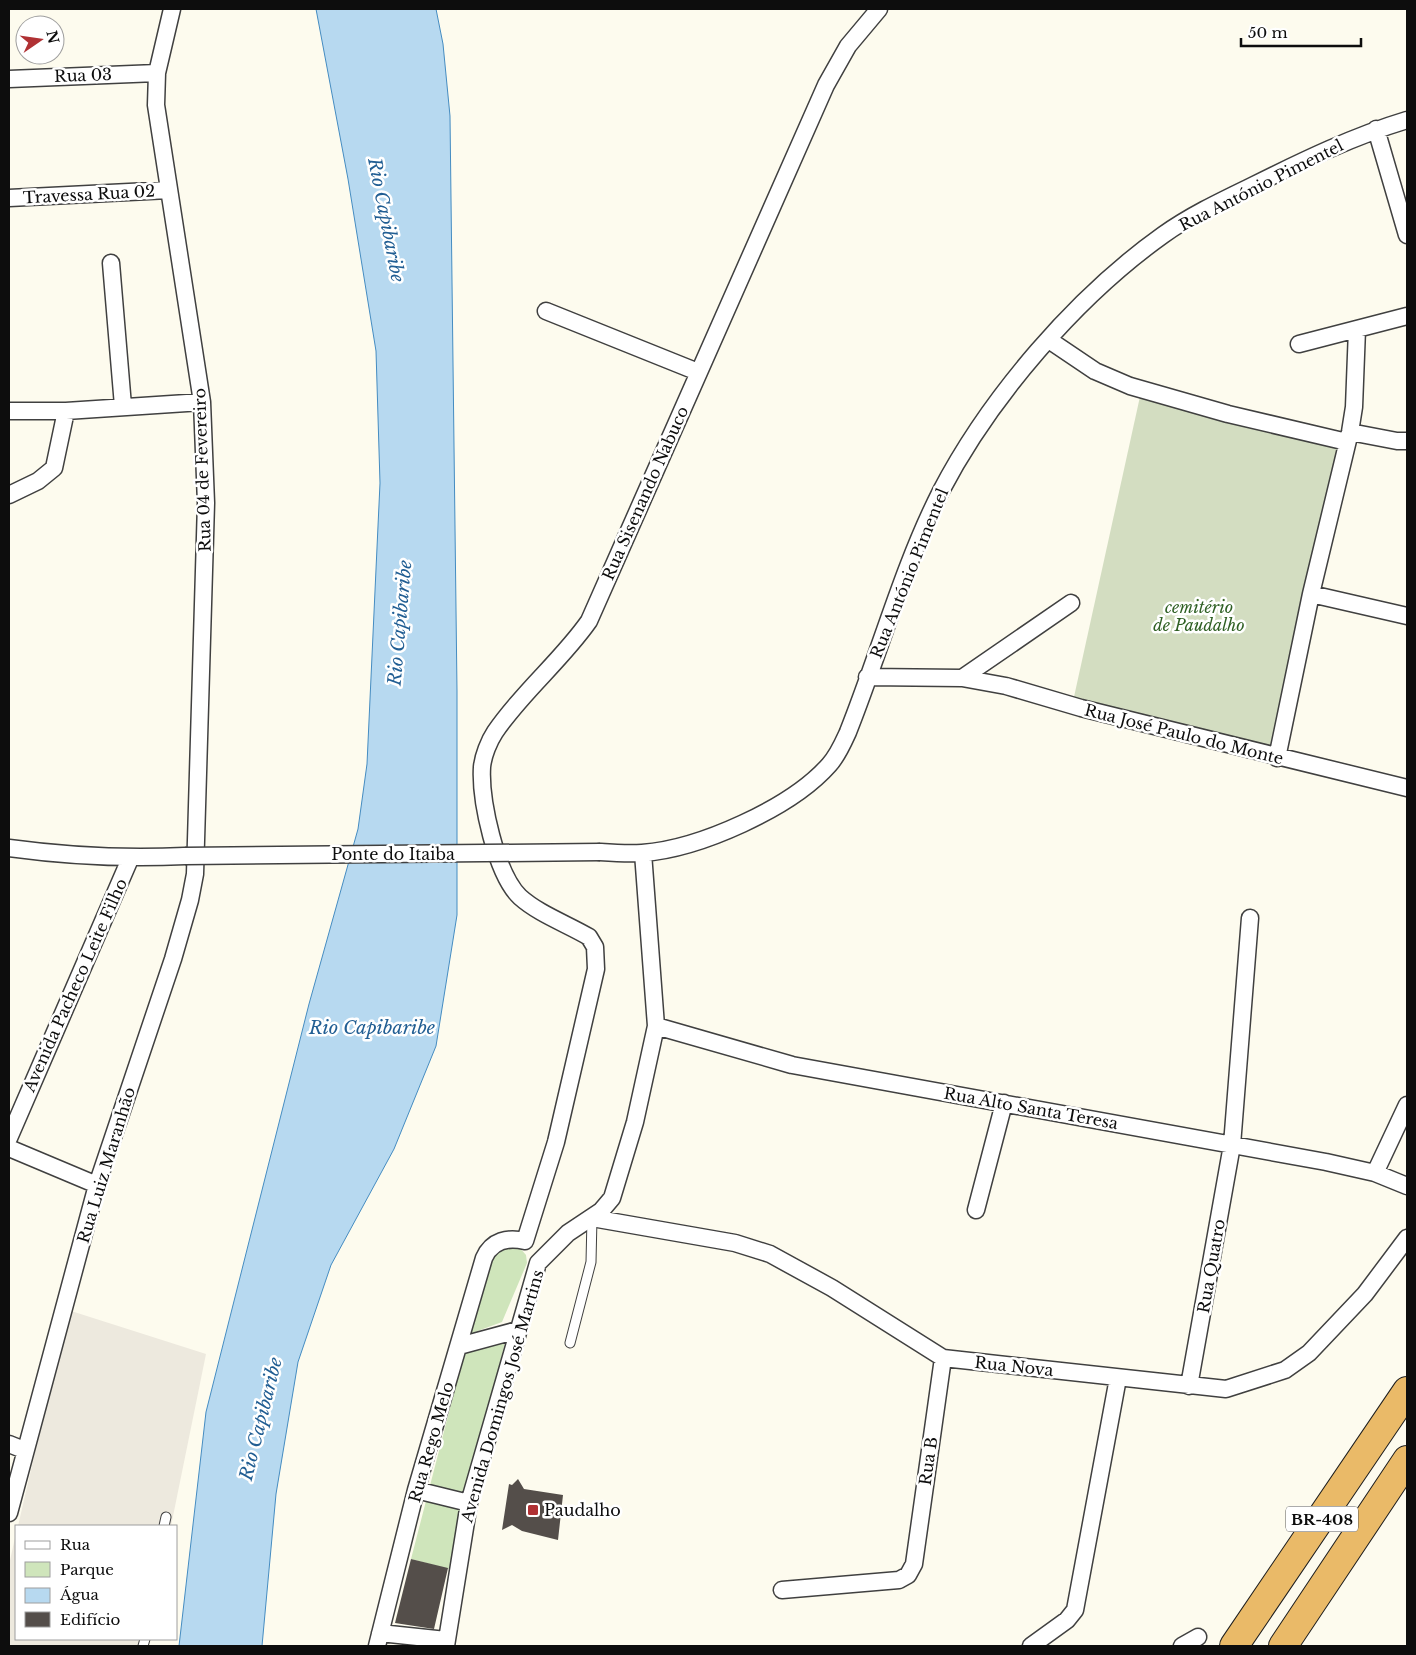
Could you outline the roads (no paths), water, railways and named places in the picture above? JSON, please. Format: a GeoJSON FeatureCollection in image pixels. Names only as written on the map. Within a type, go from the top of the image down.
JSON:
{"type":"FeatureCollection","features":[{"type":"Feature","properties":{"kind":"highway","name":"BR-408"},"geometry":{"type":"LineString","coordinates":[[1234,1646],[1407,1391]]}},
{"type":"Feature","properties":{"kind":"highway","name":"BR-408"},"geometry":{"type":"LineString","coordinates":[[1283,1646],[1407,1460]]}},
{"type":"Feature","properties":{"kind":"street","name":"Rua 04 de Fevereiro"},"geometry":{"type":"LineString","coordinates":[[172,9],[157,73],[156,105],[202,402],[206,503],[198,817]]}},
{"type":"Feature","properties":{"kind":"street","name":"Rua Sisenando Nabuco"},"geometry":{"type":"LineString","coordinates":[[525,1241],[556,1142],[592,995],[596,955],[589,937],[520,896],[508,881],[500,861],[488,817],[482,788],[482,765],[494,733],[578,637],[589,621],[826,85],[848,46],[879,9]]}},
{"type":"Feature","properties":{"kind":"street","name":"Rua 03"},"geometry":{"type":"LineString","coordinates":[[9,79],[157,73]]}},
{"type":"Feature","properties":{"kind":"street","name":"Rua António Pimentel"},"geometry":{"type":"LineString","coordinates":[[600,852],[643,853],[689,844],[753,818],[798,792],[830,765],[839,752],[857,709],[867,676],[904,579],[941,492],[976,433],[1005,392],[1049,340],[1115,272],[1164,234],[1199,213],[1297,163],[1376,130],[1407,120]]}},
{"type":"Feature","properties":{"kind":"street"},"geometry":{"type":"LineString","coordinates":[[1376,130],[1407,235]]}},
{"type":"Feature","properties":{"kind":"street","name":"Travessa Rua 02"},"geometry":{"type":"LineString","coordinates":[[9,198],[168,190]]}},
{"type":"Feature","properties":{"kind":"street"},"geometry":{"type":"LineString","coordinates":[[112,263],[123,406]]}},
{"type":"Feature","properties":{"kind":"street"},"geometry":{"type":"LineString","coordinates":[[546,311],[698,372]]}},
{"type":"Feature","properties":{"kind":"street"},"geometry":{"type":"LineString","coordinates":[[1300,344],[1407,316]]}},
{"type":"Feature","properties":{"kind":"street"},"geometry":{"type":"LineString","coordinates":[[1277,758],[1311,594],[1349,437],[1354,407],[1358,329]]}},
{"type":"Feature","properties":{"kind":"street"},"geometry":{"type":"LineString","coordinates":[[1049,340],[1095,371],[1130,386],[1228,414],[1349,437],[1397,441],[1407,440]]}},
{"type":"Feature","properties":{"kind":"street"},"geometry":{"type":"LineString","coordinates":[[9,411],[66,410],[202,402]]}},
{"type":"Feature","properties":{"kind":"street"},"geometry":{"type":"LineString","coordinates":[[9,495],[38,481],[54,468],[66,410]]}},
{"type":"Feature","properties":{"kind":"street"},"geometry":{"type":"LineString","coordinates":[[1311,594],[1407,616]]}},
{"type":"Feature","properties":{"kind":"street"},"geometry":{"type":"LineString","coordinates":[[962,678],[1071,603]]}},
{"type":"Feature","properties":{"kind":"street","name":"Rua José Paulo do Monte"},"geometry":{"type":"LineString","coordinates":[[867,676],[962,678],[1006,686],[1082,708],[1277,758],[1407,788]]}},
{"type":"Feature","properties":{"kind":"street","name":"Rua Luiz Maranhão"},"geometry":{"type":"LineString","coordinates":[[9,1513],[24,1450],[97,1185],[190,900],[195,874],[198,817]]}},
{"type":"Feature","properties":{"kind":"street","name":"Ponte do Itaiba"},"geometry":{"type":"LineString","coordinates":[[9,848],[66,855],[130,859],[185,856],[600,852]]}},
{"type":"Feature","properties":{"kind":"street","name":"Avenida Domingos José Martins"},"geometry":{"type":"LineString","coordinates":[[446,1643],[469,1503],[538,1264],[568,1233],[592,1218],[606,1206],[615,1188],[635,1122],[656,1026],[643,853]]}},
{"type":"Feature","properties":{"kind":"street","name":"Avenida Pacheco Leite Filho"},"geometry":{"type":"LineString","coordinates":[[9,1138],[130,859]]}},
{"type":"Feature","properties":{"kind":"street","name":"Rua Quatro"},"geometry":{"type":"LineString","coordinates":[[1189,1386],[1232,1145],[1250,918]]}},
{"type":"Feature","properties":{"kind":"street","name":"Rua Alto Santa Teresa"},"geometry":{"type":"LineString","coordinates":[[656,1026],[792,1065],[1374,1172],[1407,1186]]}},
{"type":"Feature","properties":{"kind":"street"},"geometry":{"type":"LineString","coordinates":[[976,1210],[1004,1103]]}},
{"type":"Feature","properties":{"kind":"street"},"geometry":{"type":"LineString","coordinates":[[1374,1172],[1407,1105]]}},
{"type":"Feature","properties":{"kind":"street"},"geometry":{"type":"LineString","coordinates":[[9,1148],[97,1185]]}},
{"type":"Feature","properties":{"kind":"street","name":"Rua Nova"},"geometry":{"type":"LineString","coordinates":[[592,1218],[735,1243],[770,1254],[832,1288],[942,1358],[1226,1389],[1285,1370],[1309,1353],[1365,1294],[1407,1238]]}},
{"type":"Feature","properties":{"kind":"street","name":"Rua Rego Melo"},"geometry":{"type":"LineString","coordinates":[[379,1640],[416,1490],[484,1258],[496,1243],[508,1238],[525,1241]]}},
{"type":"Feature","properties":{"kind":"street"},"geometry":{"type":"LineString","coordinates":[[525,1241],[537,1255],[538,1264]]}},
{"type":"Feature","properties":{"kind":"street"},"geometry":{"type":"LineString","coordinates":[[458,1346],[518,1330]]}},
{"type":"Feature","properties":{"kind":"street","name":"Rua B"},"geometry":{"type":"LineString","coordinates":[[782,1590],[899,1580],[908,1575],[914,1564],[942,1358]]}},
{"type":"Feature","properties":{"kind":"street"},"geometry":{"type":"LineString","coordinates":[[1031,1646],[1060,1626],[1075,1610],[1118,1378]]}},
{"type":"Feature","properties":{"kind":"street"},"geometry":{"type":"LineString","coordinates":[[9,1444],[24,1450]]}},
{"type":"Feature","properties":{"kind":"street"},"geometry":{"type":"LineString","coordinates":[[416,1490],[469,1503]]}},
{"type":"Feature","properties":{"kind":"street"},"geometry":{"type":"LineString","coordinates":[[1182,1646],[1198,1637]]}},
{"type":"Feature","properties":{"kind":"street"},"geometry":{"type":"LineString","coordinates":[[379,1640],[446,1643]]}},
{"type":"Feature","properties":{"kind":"lane"},"geometry":{"type":"LineString","coordinates":[[570,1344],[591,1262],[592,1218]]}},
{"type":"Feature","properties":{"kind":"water","name":"Rio Capibaribe"},"geometry":{"type":"Polygon","coordinates":[[[316,9],[436,9],[443,44],[450,116],[457,691],[457,915],[436,1046],[394,1149],[331,1265],[298,1362],[276,1494],[262,1646],[179,1646],[206,1412],[309,1004],[358,829],[367,764],[380,483],[376,351],[348,179],[316,9]]]}},
{"type":"Feature","properties":{"kind":"place","name":"Paudalho"},"geometry":{"type":"Point","coordinates":[533,1510]}},
{"type":"Feature","properties":{"kind":"park label","name":"cemitério de Paudalho"},"geometry":{"type":"Point","coordinates":[1199,616]}}]}
